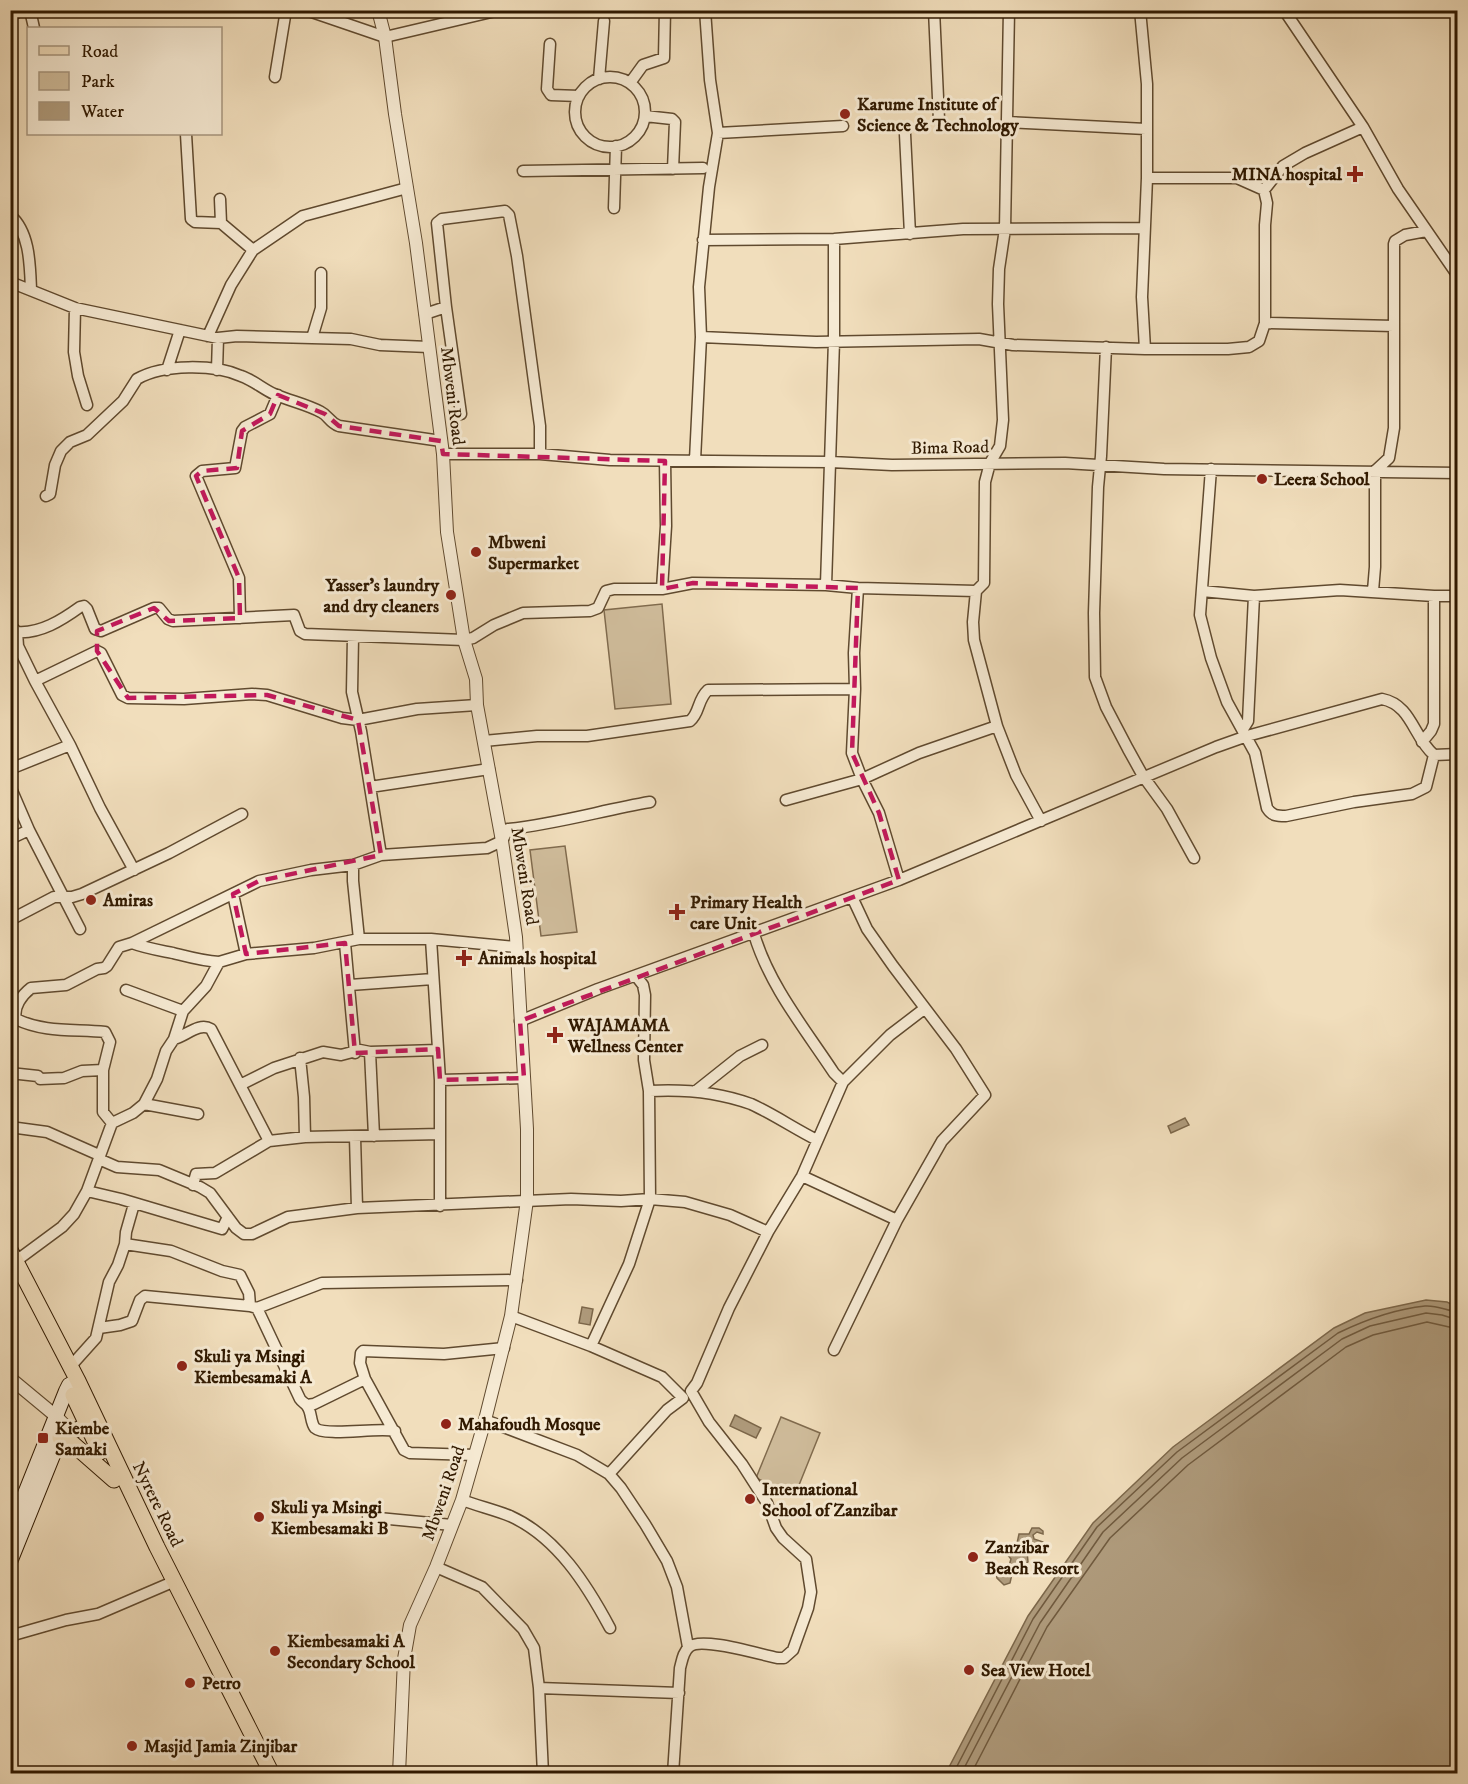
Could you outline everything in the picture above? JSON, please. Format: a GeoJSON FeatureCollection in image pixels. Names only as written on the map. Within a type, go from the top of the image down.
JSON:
{"type":"FeatureCollection","features":[{"type":"Feature","properties":{"kind":"main road","name":"Nyrere Road"},"geometry":{"type":"LineString","coordinates":[[12,1260],[70,1367],[74,1383]]}},
{"type":"Feature","properties":{"kind":"main road","name":"Nyrere Road"},"geometry":{"type":"LineString","coordinates":[[12,1260],[74,1383],[114,1480],[272,1773]]}},
{"type":"Feature","properties":{"kind":"main road"},"geometry":{"type":"LineString","coordinates":[[10,1562],[57,1417],[74,1383]]}},
{"type":"Feature","properties":{"kind":"main road","name":"Nyrere Road"},"geometry":{"type":"LineString","coordinates":[[91,1422],[262,1773]]}},
{"type":"Feature","properties":{"kind":"main road"},"geometry":{"type":"LineString","coordinates":[[10,1531],[65,1435],[91,1422]]}},
{"type":"Feature","properties":{"kind":"main road"},"geometry":{"type":"LineString","coordinates":[[65,1435],[114,1480]]}},
{"type":"Feature","properties":{"kind":"street"},"geometry":{"type":"LineString","coordinates":[[10,16],[22,10]]}},
{"type":"Feature","properties":{"kind":"street"},"geometry":{"type":"LineString","coordinates":[[30,10],[34,27]]}},
{"type":"Feature","properties":{"kind":"street"},"geometry":{"type":"LineString","coordinates":[[275,77],[286,10]]}},
{"type":"Feature","properties":{"kind":"street"},"geometry":{"type":"LineString","coordinates":[[306,10],[385,37],[500,10]]}},
{"type":"Feature","properties":{"kind":"street","name":"Mbweni Road"},"geometry":{"type":"LineString","coordinates":[[378,10],[385,37],[425,314],[443,454],[447,532],[464,640],[476,679],[477,705],[512,904],[527,1129],[527,1200],[511,1316],[462,1500],[410,1625],[404,1659],[399,1773]]}},
{"type":"Feature","properties":{"kind":"street"},"geometry":{"type":"LineString","coordinates":[[630,83],[643,65],[664,58],[664,10]]}},
{"type":"Feature","properties":{"kind":"street"},"geometry":{"type":"LineString","coordinates":[[695,460],[701,337],[699,287],[709,187],[718,133],[710,80],[705,10]]}},
{"type":"Feature","properties":{"kind":"street"},"geometry":{"type":"LineString","coordinates":[[934,10],[939,120]]}},
{"type":"Feature","properties":{"kind":"street"},"geometry":{"type":"LineString","coordinates":[[1009,10],[1005,229],[999,269],[998,343],[1003,420],[1000,446],[990,463],[985,482],[984,583],[976,591],[973,622],[974,640],[997,726],[1016,775],[1041,821]]}},
{"type":"Feature","properties":{"kind":"street"},"geometry":{"type":"LineString","coordinates":[[1140,10],[1147,84],[1147,178],[1143,228],[1142,297],[1145,349]]}},
{"type":"Feature","properties":{"kind":"street"},"geometry":{"type":"LineString","coordinates":[[1299,10],[1286,14],[1363,127],[1425,231],[1458,276]]}},
{"type":"Feature","properties":{"kind":"street"},"geometry":{"type":"LineString","coordinates":[[599,79],[604,21]]}},
{"type":"Feature","properties":{"kind":"street"},"geometry":{"type":"LineString","coordinates":[[550,44],[547,89],[549,93],[579,96]]}},
{"type":"Feature","properties":{"kind":"street"},"geometry":{"type":"LineString","coordinates":[[618,78],[630,83],[642,97],[645,116],[638,134],[628,142],[616,146],[597,144],[582,132],[575,114],[579,96],[599,79],[618,78]]}},
{"type":"Feature","properties":{"kind":"street"},"geometry":{"type":"LineString","coordinates":[[645,116],[672,119],[675,122],[673,169]]}},
{"type":"Feature","properties":{"kind":"street"},"geometry":{"type":"LineString","coordinates":[[1008,122],[1146,129]]}},
{"type":"Feature","properties":{"kind":"street"},"geometry":{"type":"LineString","coordinates":[[718,133],[843,126]]}},
{"type":"Feature","properties":{"kind":"street"},"geometry":{"type":"LineString","coordinates":[[1264,190],[1283,166],[1305,153],[1363,127]]}},
{"type":"Feature","properties":{"kind":"street"},"geometry":{"type":"LineString","coordinates":[[905,134],[910,234]]}},
{"type":"Feature","properties":{"kind":"street"},"geometry":{"type":"LineString","coordinates":[[186,135],[191,219],[195,222],[221,223],[253,250]]}},
{"type":"Feature","properties":{"kind":"street"},"geometry":{"type":"LineString","coordinates":[[614,208],[616,146]]}},
{"type":"Feature","properties":{"kind":"street"},"geometry":{"type":"LineString","coordinates":[[523,171],[704,168]]}},
{"type":"Feature","properties":{"kind":"street"},"geometry":{"type":"LineString","coordinates":[[701,337],[777,342],[904,342],[980,339],[1020,346],[1190,350],[1249,347],[1260,341],[1266,323],[1267,199],[1264,190],[1237,178],[1147,178]]}},
{"type":"Feature","properties":{"kind":"street"},"geometry":{"type":"LineString","coordinates":[[217,370],[213,337],[231,285],[253,250],[303,216],[407,188]]}},
{"type":"Feature","properties":{"kind":"street"},"geometry":{"type":"LineString","coordinates":[[220,200],[221,223]]}},
{"type":"Feature","properties":{"kind":"street"},"geometry":{"type":"LineString","coordinates":[[461,414],[446,307],[438,223],[442,219],[505,211],[509,215],[517,256],[540,426],[540,454]]}},
{"type":"Feature","properties":{"kind":"street"},"geometry":{"type":"LineString","coordinates":[[10,215],[21,226],[26,240],[31,290]]}},
{"type":"Feature","properties":{"kind":"street"},"geometry":{"type":"LineString","coordinates":[[703,240],[834,239],[963,229],[1143,228]]}},
{"type":"Feature","properties":{"kind":"street"},"geometry":{"type":"LineString","coordinates":[[1373,591],[1375,471],[1389,459],[1393,443],[1395,241],[1425,231]]}},
{"type":"Feature","properties":{"kind":"street"},"geometry":{"type":"LineString","coordinates":[[826,585],[834,341],[834,239]]}},
{"type":"Feature","properties":{"kind":"street"},"geometry":{"type":"LineString","coordinates":[[312,338],[321,306],[321,273]]}},
{"type":"Feature","properties":{"kind":"street"},"geometry":{"type":"LineString","coordinates":[[10,282],[75,308],[213,337],[351,339],[380,345],[429,347]]}},
{"type":"Feature","properties":{"kind":"street"},"geometry":{"type":"LineString","coordinates":[[425,314],[446,307]]}},
{"type":"Feature","properties":{"kind":"street"},"geometry":{"type":"LineString","coordinates":[[75,308],[74,352],[78,376],[87,405]]}},
{"type":"Feature","properties":{"kind":"street"},"geometry":{"type":"LineString","coordinates":[[1266,323],[1394,326]]}},
{"type":"Feature","properties":{"kind":"street"},"geometry":{"type":"LineString","coordinates":[[167,370],[180,330]]}},
{"type":"Feature","properties":{"kind":"street"},"geometry":{"type":"LineString","coordinates":[[1106,348],[1094,602],[1095,677],[1106,707],[1143,776],[1167,809],[1194,858]]}},
{"type":"Feature","properties":{"kind":"street"},"geometry":{"type":"LineString","coordinates":[[46,496],[50,494],[55,465],[61,451],[70,442],[87,435],[123,402],[137,379],[167,370],[192,367],[240,375],[278,395],[325,414],[331,423],[339,426],[441,441]]}},
{"type":"Feature","properties":{"kind":"street"},"geometry":{"type":"LineString","coordinates":[[240,618],[239,578],[196,476],[202,471],[235,468],[242,432],[245,427],[270,414],[278,395]]}},
{"type":"Feature","properties":{"kind":"street","name":"Bima Road"},"geometry":{"type":"LineString","coordinates":[[443,454],[540,454],[610,460],[665,461],[831,462],[892,465],[990,463],[1164,469],[1458,472]]}},
{"type":"Feature","properties":{"kind":"street"},"geometry":{"type":"LineString","coordinates":[[663,589],[666,526],[665,461]]}},
{"type":"Feature","properties":{"kind":"street"},"geometry":{"type":"LineString","coordinates":[[1211,469],[1200,615],[1211,658],[1227,702],[1245,732],[1257,762],[1267,808],[1271,814],[1277,816],[1303,814],[1354,802],[1417,792],[1426,787],[1434,755]]}},
{"type":"Feature","properties":{"kind":"street"},"geometry":{"type":"LineString","coordinates":[[97,631],[124,622],[153,608],[159,608],[168,619],[173,621],[294,615],[300,631],[305,634],[464,640],[474,638],[494,625],[523,613],[590,611],[598,608],[606,591],[663,589],[693,583],[976,591]]}},
{"type":"Feature","properties":{"kind":"street"},"geometry":{"type":"LineString","coordinates":[[858,588],[852,753],[879,813],[899,880]]}},
{"type":"Feature","properties":{"kind":"street"},"geometry":{"type":"LineString","coordinates":[[1202,591],[1254,596],[1340,590],[1458,596]]}},
{"type":"Feature","properties":{"kind":"street"},"geometry":{"type":"LineString","coordinates":[[1245,732],[1248,722],[1254,596]]}},
{"type":"Feature","properties":{"kind":"street"},"geometry":{"type":"LineString","coordinates":[[1422,742],[1434,724],[1434,596]]}},
{"type":"Feature","properties":{"kind":"street"},"geometry":{"type":"LineString","coordinates":[[97,651],[97,631],[84,606],[49,626],[26,633],[14,628],[14,648],[70,745],[99,808],[134,870]]}},
{"type":"Feature","properties":{"kind":"street"},"geometry":{"type":"LineString","coordinates":[[353,637],[352,692],[381,855]]}},
{"type":"Feature","properties":{"kind":"street"},"geometry":{"type":"LineString","coordinates":[[34,681],[97,651],[101,653],[122,695],[128,698],[184,699],[267,695],[342,718],[358,720],[417,709],[477,705]]}},
{"type":"Feature","properties":{"kind":"street"},"geometry":{"type":"LineString","coordinates":[[484,741],[537,736],[587,735],[690,721],[695,717],[701,696],[708,690],[855,689]]}},
{"type":"Feature","properties":{"kind":"street"},"geometry":{"type":"LineString","coordinates":[[520,1021],[555,1005],[899,880],[1245,732],[1382,699],[1394,702],[1401,707],[1422,742],[1434,755],[1458,754]]}},
{"type":"Feature","properties":{"kind":"street"},"geometry":{"type":"LineString","coordinates":[[786,800],[862,779],[919,753],[997,726]]}},
{"type":"Feature","properties":{"kind":"street"},"geometry":{"type":"LineString","coordinates":[[10,769],[70,745]]}},
{"type":"Feature","properties":{"kind":"street"},"geometry":{"type":"LineString","coordinates":[[370,788],[489,769]]}},
{"type":"Feature","properties":{"kind":"street"},"geometry":{"type":"LineString","coordinates":[[10,786],[29,830],[80,929]]}},
{"type":"Feature","properties":{"kind":"street"},"geometry":{"type":"LineString","coordinates":[[112,1123],[103,1112],[103,1070],[110,1042],[105,1032],[57,1030],[27,1024],[16,1019],[14,1006],[31,988],[66,985],[97,969],[104,968],[119,946],[132,943],[260,881],[311,870],[353,865],[381,855],[487,848],[502,841],[508,829],[535,826],[607,809],[650,802]]}},
{"type":"Feature","properties":{"kind":"street"},"geometry":{"type":"LineString","coordinates":[[10,920],[54,897],[82,894],[242,814]]}},
{"type":"Feature","properties":{"kind":"street"},"geometry":{"type":"LineString","coordinates":[[10,839],[29,830]]}},
{"type":"Feature","properties":{"kind":"street"},"geometry":{"type":"LineString","coordinates":[[353,865],[359,939]]}},
{"type":"Feature","properties":{"kind":"street"},"geometry":{"type":"LineString","coordinates":[[233,894],[246,954]]}},
{"type":"Feature","properties":{"kind":"street"},"geometry":{"type":"LineString","coordinates":[[834,1350],[897,1220],[942,1141],[985,1095],[956,1049],[924,1009],[867,929],[852,897]]}},
{"type":"Feature","properties":{"kind":"street"},"geometry":{"type":"LineString","coordinates":[[754,934],[759,952],[778,987],[834,1073],[843,1082]]}},
{"type":"Feature","properties":{"kind":"street"},"geometry":{"type":"LineString","coordinates":[[132,943],[151,950],[219,962],[246,954],[314,948],[359,939],[431,939],[516,947]]}},
{"type":"Feature","properties":{"kind":"street"},"geometry":{"type":"LineString","coordinates":[[431,939],[440,1080],[440,1206]]}},
{"type":"Feature","properties":{"kind":"street"},"geometry":{"type":"LineString","coordinates":[[345,943],[355,1053]]}},
{"type":"Feature","properties":{"kind":"street"},"geometry":{"type":"LineString","coordinates":[[12,1260],[62,1227],[74,1214],[87,1191],[112,1123],[133,1113],[144,1104],[157,1079],[166,1051],[174,1039],[183,1011],[206,986],[219,962]]}},
{"type":"Feature","properties":{"kind":"street"},"geometry":{"type":"LineString","coordinates":[[591,1346],[629,1264],[651,1199],[649,1091],[644,1060],[645,996],[643,985],[636,976]]}},
{"type":"Feature","properties":{"kind":"street"},"geometry":{"type":"LineString","coordinates":[[350,985],[433,979]]}},
{"type":"Feature","properties":{"kind":"street"},"geometry":{"type":"LineString","coordinates":[[126,990],[183,1011]]}},
{"type":"Feature","properties":{"kind":"street"},"geometry":{"type":"LineString","coordinates":[[609,1474],[667,1410],[687,1395],[697,1383],[729,1308],[768,1232],[802,1176],[843,1082],[890,1035],[924,1009]]}},
{"type":"Feature","properties":{"kind":"street"},"geometry":{"type":"LineString","coordinates":[[174,1039],[199,1027],[206,1026],[211,1029],[270,1141]]}},
{"type":"Feature","properties":{"kind":"street"},"geometry":{"type":"LineString","coordinates":[[696,1091],[740,1056],[762,1046]]}},
{"type":"Feature","properties":{"kind":"street"},"geometry":{"type":"LineString","coordinates":[[240,1085],[274,1068],[323,1052],[341,1055],[360,1050],[370,1052],[438,1050]]}},
{"type":"Feature","properties":{"kind":"street"},"geometry":{"type":"LineString","coordinates":[[370,1052],[374,1136]]}},
{"type":"Feature","properties":{"kind":"street"},"geometry":{"type":"LineString","coordinates":[[300,1058],[305,1137]]}},
{"type":"Feature","properties":{"kind":"street"},"geometry":{"type":"LineString","coordinates":[[10,1073],[52,1079],[64,1078],[82,1071],[103,1070]]}},
{"type":"Feature","properties":{"kind":"street"},"geometry":{"type":"LineString","coordinates":[[440,1080],[524,1078]]}},
{"type":"Feature","properties":{"kind":"street"},"geometry":{"type":"LineString","coordinates":[[649,1091],[696,1091],[752,1105],[817,1140]]}},
{"type":"Feature","properties":{"kind":"street"},"geometry":{"type":"LineString","coordinates":[[144,1104],[198,1114]]}},
{"type":"Feature","properties":{"kind":"street"},"geometry":{"type":"LineString","coordinates":[[10,1127],[47,1132],[99,1155],[101,1160],[117,1167],[159,1170],[193,1185],[210,1193],[236,1228],[244,1234],[252,1234],[288,1217],[357,1208],[571,1199],[621,1201],[651,1199],[685,1202],[730,1215],[768,1232]]}},
{"type":"Feature","properties":{"kind":"street"},"geometry":{"type":"LineString","coordinates":[[193,1185],[196,1174],[215,1173],[270,1141],[305,1137],[440,1134]]}},
{"type":"Feature","properties":{"kind":"street"},"geometry":{"type":"LineString","coordinates":[[356,1137],[357,1208]]}},
{"type":"Feature","properties":{"kind":"street"},"geometry":{"type":"LineString","coordinates":[[802,1176],[897,1220]]}},
{"type":"Feature","properties":{"kind":"street"},"geometry":{"type":"LineString","coordinates":[[87,1191],[222,1230],[228,1217]]}},
{"type":"Feature","properties":{"kind":"street"},"geometry":{"type":"LineString","coordinates":[[70,1367],[96,1338],[109,1282],[125,1244],[134,1204]]}},
{"type":"Feature","properties":{"kind":"street"},"geometry":{"type":"LineString","coordinates":[[125,1244],[171,1251],[222,1271],[240,1275],[253,1307],[300,1399],[307,1405],[314,1426],[320,1430],[351,1432],[378,1429],[395,1431]]}},
{"type":"Feature","properties":{"kind":"street"},"geometry":{"type":"LineString","coordinates":[[99,1328],[132,1321],[140,1300],[145,1296],[253,1307],[322,1283],[517,1280]]}},
{"type":"Feature","properties":{"kind":"street"},"geometry":{"type":"LineString","coordinates":[[511,1316],[591,1346],[662,1377],[687,1395],[742,1464],[767,1503],[776,1528],[783,1538],[806,1559],[811,1592],[808,1608],[793,1650],[784,1658],[707,1643],[694,1643],[688,1647],[682,1657],[673,1773]]}},
{"type":"Feature","properties":{"kind":"street"},"geometry":{"type":"LineString","coordinates":[[475,1455],[410,1454],[401,1444],[364,1379],[360,1355],[363,1351],[444,1354],[504,1348]]}},
{"type":"Feature","properties":{"kind":"street"},"geometry":{"type":"LineString","coordinates":[[10,1378],[57,1417],[65,1435]]}},
{"type":"Feature","properties":{"kind":"street"},"geometry":{"type":"LineString","coordinates":[[307,1405],[314,1404],[364,1379]]}},
{"type":"Feature","properties":{"kind":"street"},"geometry":{"type":"LineString","coordinates":[[485,1420],[577,1455],[609,1474],[645,1524],[667,1561],[677,1587],[688,1647]]}},
{"type":"Feature","properties":{"kind":"street"},"geometry":{"type":"LineString","coordinates":[[462,1500],[510,1516],[536,1531],[564,1557],[610,1628]]}},
{"type":"Feature","properties":{"kind":"street"},"geometry":{"type":"LineString","coordinates":[[368,1517],[452,1525]]}},
{"type":"Feature","properties":{"kind":"street"},"geometry":{"type":"LineString","coordinates":[[436,1567],[482,1587],[523,1629],[534,1648],[539,1688],[543,1773]]}},
{"type":"Feature","properties":{"kind":"street"},"geometry":{"type":"LineString","coordinates":[[10,1636],[66,1620],[98,1614],[171,1583]]}},
{"type":"Feature","properties":{"kind":"street"},"geometry":{"type":"LineString","coordinates":[[539,1688],[678,1693]]}},
{"type":"Feature","properties":{"kind":"highlighted area"},"geometry":{"type":"Polygon","coordinates":[[[278,395],[325,414],[339,426],[441,441],[443,454],[665,461],[662,589],[693,583],[858,588],[852,753],[879,813],[899,880],[520,1021],[524,1078],[440,1080],[438,1049],[355,1053],[345,943],[246,954],[233,894],[259,881],[381,855],[358,720],[267,695],[128,698],[97,651],[97,631],[154,608],[169,621],[240,618],[239,578],[196,476],[202,471],[237,468],[242,431],[270,414],[278,395]]]}},
{"type":"Feature","properties":{"kind":"green space"},"geometry":{"type":"Polygon","coordinates":[[[662,604],[671,704],[615,709],[604,610],[662,604]]]}},
{"type":"Feature","properties":{"kind":"green space"},"geometry":{"type":"Polygon","coordinates":[[[565,846],[577,932],[541,936],[530,850],[565,846]]]}},
{"type":"Feature","properties":{"kind":"green space"},"geometry":{"type":"Polygon","coordinates":[[[781,1417],[820,1433],[795,1495],[756,1478],[781,1417]]]}},
{"type":"Feature","properties":{"kind":"water"},"geometry":{"type":"Polygon","coordinates":[[[1185,1118],[1189,1125],[1171,1133],[1168,1126],[1185,1118]]]}},
{"type":"Feature","properties":{"kind":"water"},"geometry":{"type":"Polygon","coordinates":[[[1426,1300],[1447,1302],[1457,1307],[1457,1773],[946,1773],[1028,1616],[1093,1523],[1173,1447],[1334,1328],[1365,1313],[1426,1300]]]}},
{"type":"Feature","properties":{"kind":"water"},"geometry":{"type":"Polygon","coordinates":[[[582,1307],[593,1309],[590,1325],[579,1323],[582,1307]]]}},
{"type":"Feature","properties":{"kind":"water"},"geometry":{"type":"Polygon","coordinates":[[[735,1415],[761,1428],[756,1438],[730,1426],[735,1415]]]}},
{"type":"Feature","properties":{"kind":"water"},"geometry":{"type":"Polygon","coordinates":[[[1032,1528],[1039,1528],[1043,1531],[1043,1534],[1037,1532],[1033,1535],[1034,1539],[1043,1542],[1043,1545],[1035,1551],[1027,1551],[1028,1562],[1012,1574],[1010,1583],[1004,1585],[997,1578],[995,1569],[1009,1566],[1011,1559],[1007,1554],[1009,1547],[1016,1548],[1019,1534],[1029,1534],[1032,1528]]]}},
{"type":"Feature","properties":{"kind":"place","name":"Karume Institute of Science & Technology"},"geometry":{"type":"Point","coordinates":[845,114]}},
{"type":"Feature","properties":{"kind":"place","name":"MINA hospital"},"geometry":{"type":"Point","coordinates":[1355,174]}},
{"type":"Feature","properties":{"kind":"place","name":"Leera School"},"geometry":{"type":"Point","coordinates":[1262,479]}},
{"type":"Feature","properties":{"kind":"place","name":"Mbweni Supermarket"},"geometry":{"type":"Point","coordinates":[476,552]}},
{"type":"Feature","properties":{"kind":"place","name":"Yasser's laundry and dry cleaners"},"geometry":{"type":"Point","coordinates":[451,595]}},
{"type":"Feature","properties":{"kind":"place","name":"Amiras"},"geometry":{"type":"Point","coordinates":[91,900]}},
{"type":"Feature","properties":{"kind":"place","name":"Primary Health care Unit"},"geometry":{"type":"Point","coordinates":[677,912]}},
{"type":"Feature","properties":{"kind":"place","name":"Animals hospital"},"geometry":{"type":"Point","coordinates":[464,958]}},
{"type":"Feature","properties":{"kind":"place","name":"WAJAMAMA Wellness Center"},"geometry":{"type":"Point","coordinates":[555,1035]}},
{"type":"Feature","properties":{"kind":"place","name":"Skuli ya Msingi Kiembesamaki A"},"geometry":{"type":"Point","coordinates":[182,1366]}},
{"type":"Feature","properties":{"kind":"place","name":"Mahafoudh Mosque"},"geometry":{"type":"Point","coordinates":[446,1424]}},
{"type":"Feature","properties":{"kind":"place","name":"Kiembe Samaki"},"geometry":{"type":"Point","coordinates":[43,1438]}},
{"type":"Feature","properties":{"kind":"place","name":"International School of Zanzibar"},"geometry":{"type":"Point","coordinates":[750,1499]}},
{"type":"Feature","properties":{"kind":"place","name":"Skuli ya Msingi Kiembesamaki B"},"geometry":{"type":"Point","coordinates":[259,1517]}},
{"type":"Feature","properties":{"kind":"place","name":"Zanzibar Beach Resort"},"geometry":{"type":"Point","coordinates":[973,1557]}},
{"type":"Feature","properties":{"kind":"place","name":"Kiembesamaki A Secondary School"},"geometry":{"type":"Point","coordinates":[275,1651]}},
{"type":"Feature","properties":{"kind":"place","name":"Sea View Hotel"},"geometry":{"type":"Point","coordinates":[969,1670]}},
{"type":"Feature","properties":{"kind":"place","name":"Petro"},"geometry":{"type":"Point","coordinates":[190,1683]}},
{"type":"Feature","properties":{"kind":"place","name":"Masjid Jamia Zinjibar"},"geometry":{"type":"Point","coordinates":[132,1746]}}]}
